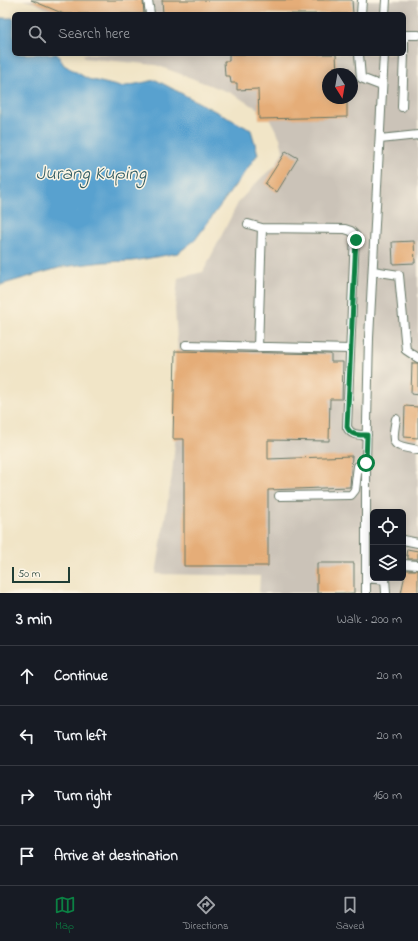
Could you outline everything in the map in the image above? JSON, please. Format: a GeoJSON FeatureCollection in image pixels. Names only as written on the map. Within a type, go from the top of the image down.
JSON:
{"type":"FeatureCollection","features":[{"type":"Feature","properties":{"kind":"street"},"geometry":{"type":"LineString","coordinates":[[148,0],[150,12]]}},
{"type":"Feature","properties":{"kind":"street"},"geometry":{"type":"LineString","coordinates":[[361,12],[362,0]]}},
{"type":"Feature","properties":{"kind":"street"},"geometry":{"type":"LineString","coordinates":[[385,12],[386,0]]}},
{"type":"Feature","properties":{"kind":"street"},"geometry":{"type":"LineString","coordinates":[[406,35],[418,35]]}},
{"type":"Feature","properties":{"kind":"street"},"geometry":{"type":"LineString","coordinates":[[359,56],[361,78],[382,86]]}},
{"type":"Feature","properties":{"kind":"street"},"geometry":{"type":"LineString","coordinates":[[366,593],[370,534],[366,463],[373,271],[384,56]]}},
{"type":"Feature","properties":{"kind":"street"},"geometry":{"type":"LineString","coordinates":[[402,106],[404,56]]}},
{"type":"Feature","properties":{"kind":"street"},"geometry":{"type":"LineString","coordinates":[[380,139],[418,135]]}},
{"type":"Feature","properties":{"kind":"street"},"geometry":{"type":"LineString","coordinates":[[248,224],[262,228],[345,229],[351,230],[355,234],[347,427],[349,431],[356,435],[367,435]]}},
{"type":"Feature","properties":{"kind":"street"},"geometry":{"type":"LineString","coordinates":[[258,347],[262,228]]}},
{"type":"Feature","properties":{"kind":"street"},"geometry":{"type":"LineString","coordinates":[[373,271],[399,275],[406,350],[418,358]]}},
{"type":"Feature","properties":{"kind":"street"},"geometry":{"type":"LineString","coordinates":[[186,345],[350,349]]}},
{"type":"Feature","properties":{"kind":"street"},"geometry":{"type":"LineString","coordinates":[[396,419],[392,438],[394,442],[400,447],[418,450]]}},
{"type":"Feature","properties":{"kind":"street"},"geometry":{"type":"LineString","coordinates":[[279,496],[351,495],[356,490],[358,466],[366,463]]}},
{"type":"Feature","properties":{"kind":"street"},"geometry":{"type":"LineString","coordinates":[[406,541],[418,543]]}},
{"type":"Feature","properties":{"kind":"street"},"geometry":{"type":"LineString","coordinates":[[406,564],[418,565]]}},
{"type":"Feature","properties":{"kind":"street"},"geometry":{"type":"LineString","coordinates":[[366,578],[370,578]]}},
{"type":"Feature","properties":{"kind":"street"},"geometry":{"type":"LineString","coordinates":[[385,581],[386,593]]}},
{"type":"Feature","properties":{"kind":"shaded area"},"geometry":{"type":"Polygon","coordinates":[[[23,0],[418,0],[418,593],[259,593],[260,576],[156,574],[172,475],[180,386],[175,309],[178,278],[203,272],[239,201],[276,165],[283,151],[280,138],[267,114],[231,93],[156,65],[85,58],[84,56],[406,56],[406,12],[52,12],[36,3],[23,0]]]}},
{"type":"Feature","properties":{"kind":"water","name":"Jurang Kuping"},"geometry":{"type":"Polygon","coordinates":[[[0,18],[12,18],[12,56],[58,56],[64,65],[88,79],[121,87],[156,80],[251,130],[258,154],[195,240],[178,253],[133,261],[103,262],[62,267],[0,285],[0,18]]]}},
{"type":"Feature","properties":{"kind":"building"},"geometry":{"type":"Polygon","coordinates":[[[31,0],[143,0],[144,12],[59,12],[31,0]]]}},
{"type":"Feature","properties":{"kind":"building"},"geometry":{"type":"Polygon","coordinates":[[[162,0],[352,0],[353,12],[163,12],[162,0]]]}},
{"type":"Feature","properties":{"kind":"building"},"geometry":{"type":"Polygon","coordinates":[[[229,56],[336,56],[337,68],[322,68],[322,104],[347,104],[347,117],[259,119],[258,89],[237,90],[237,83],[231,83],[230,76],[225,76],[224,61],[229,61],[229,56]]]}},
{"type":"Feature","properties":{"kind":"building"},"geometry":{"type":"Polygon","coordinates":[[[286,151],[298,158],[277,192],[265,184],[286,151]]]}},
{"type":"Feature","properties":{"kind":"building"},"geometry":{"type":"Polygon","coordinates":[[[414,241],[415,263],[393,264],[392,242],[414,241]]]}},
{"type":"Feature","properties":{"kind":"building"},"geometry":{"type":"Polygon","coordinates":[[[175,351],[331,354],[331,362],[343,362],[342,399],[330,399],[329,441],[268,440],[268,459],[352,456],[350,487],[268,490],[268,566],[184,566],[184,439],[173,439],[175,351]]]}},
{"type":"Feature","properties":{"kind":"building"},"geometry":{"type":"Polygon","coordinates":[[[412,363],[418,363],[418,395],[411,394],[412,363]]]}},
{"type":"Feature","properties":{"kind":"building"},"geometry":{"type":"Polygon","coordinates":[[[405,406],[418,407],[418,438],[404,437],[405,406]]]}},
{"type":"Feature","properties":{"kind":"building"},"geometry":{"type":"Polygon","coordinates":[[[407,549],[418,551],[418,559],[408,559],[408,556],[406,555],[407,549]]]}},
{"type":"Feature","properties":{"kind":"building"},"geometry":{"type":"Polygon","coordinates":[[[317,563],[354,563],[354,593],[317,593],[317,563]]]}},
{"type":"Feature","properties":{"kind":"building"},"geometry":{"type":"Polygon","coordinates":[[[406,570],[418,570],[418,593],[401,593],[404,581],[406,581],[406,570]]]}},
{"type":"Feature","properties":{"kind":"route"},"geometry":{"type":"LineString","coordinates":[[356,240],[347,427],[349,431],[356,435],[367,435],[366,463]]}}]}
